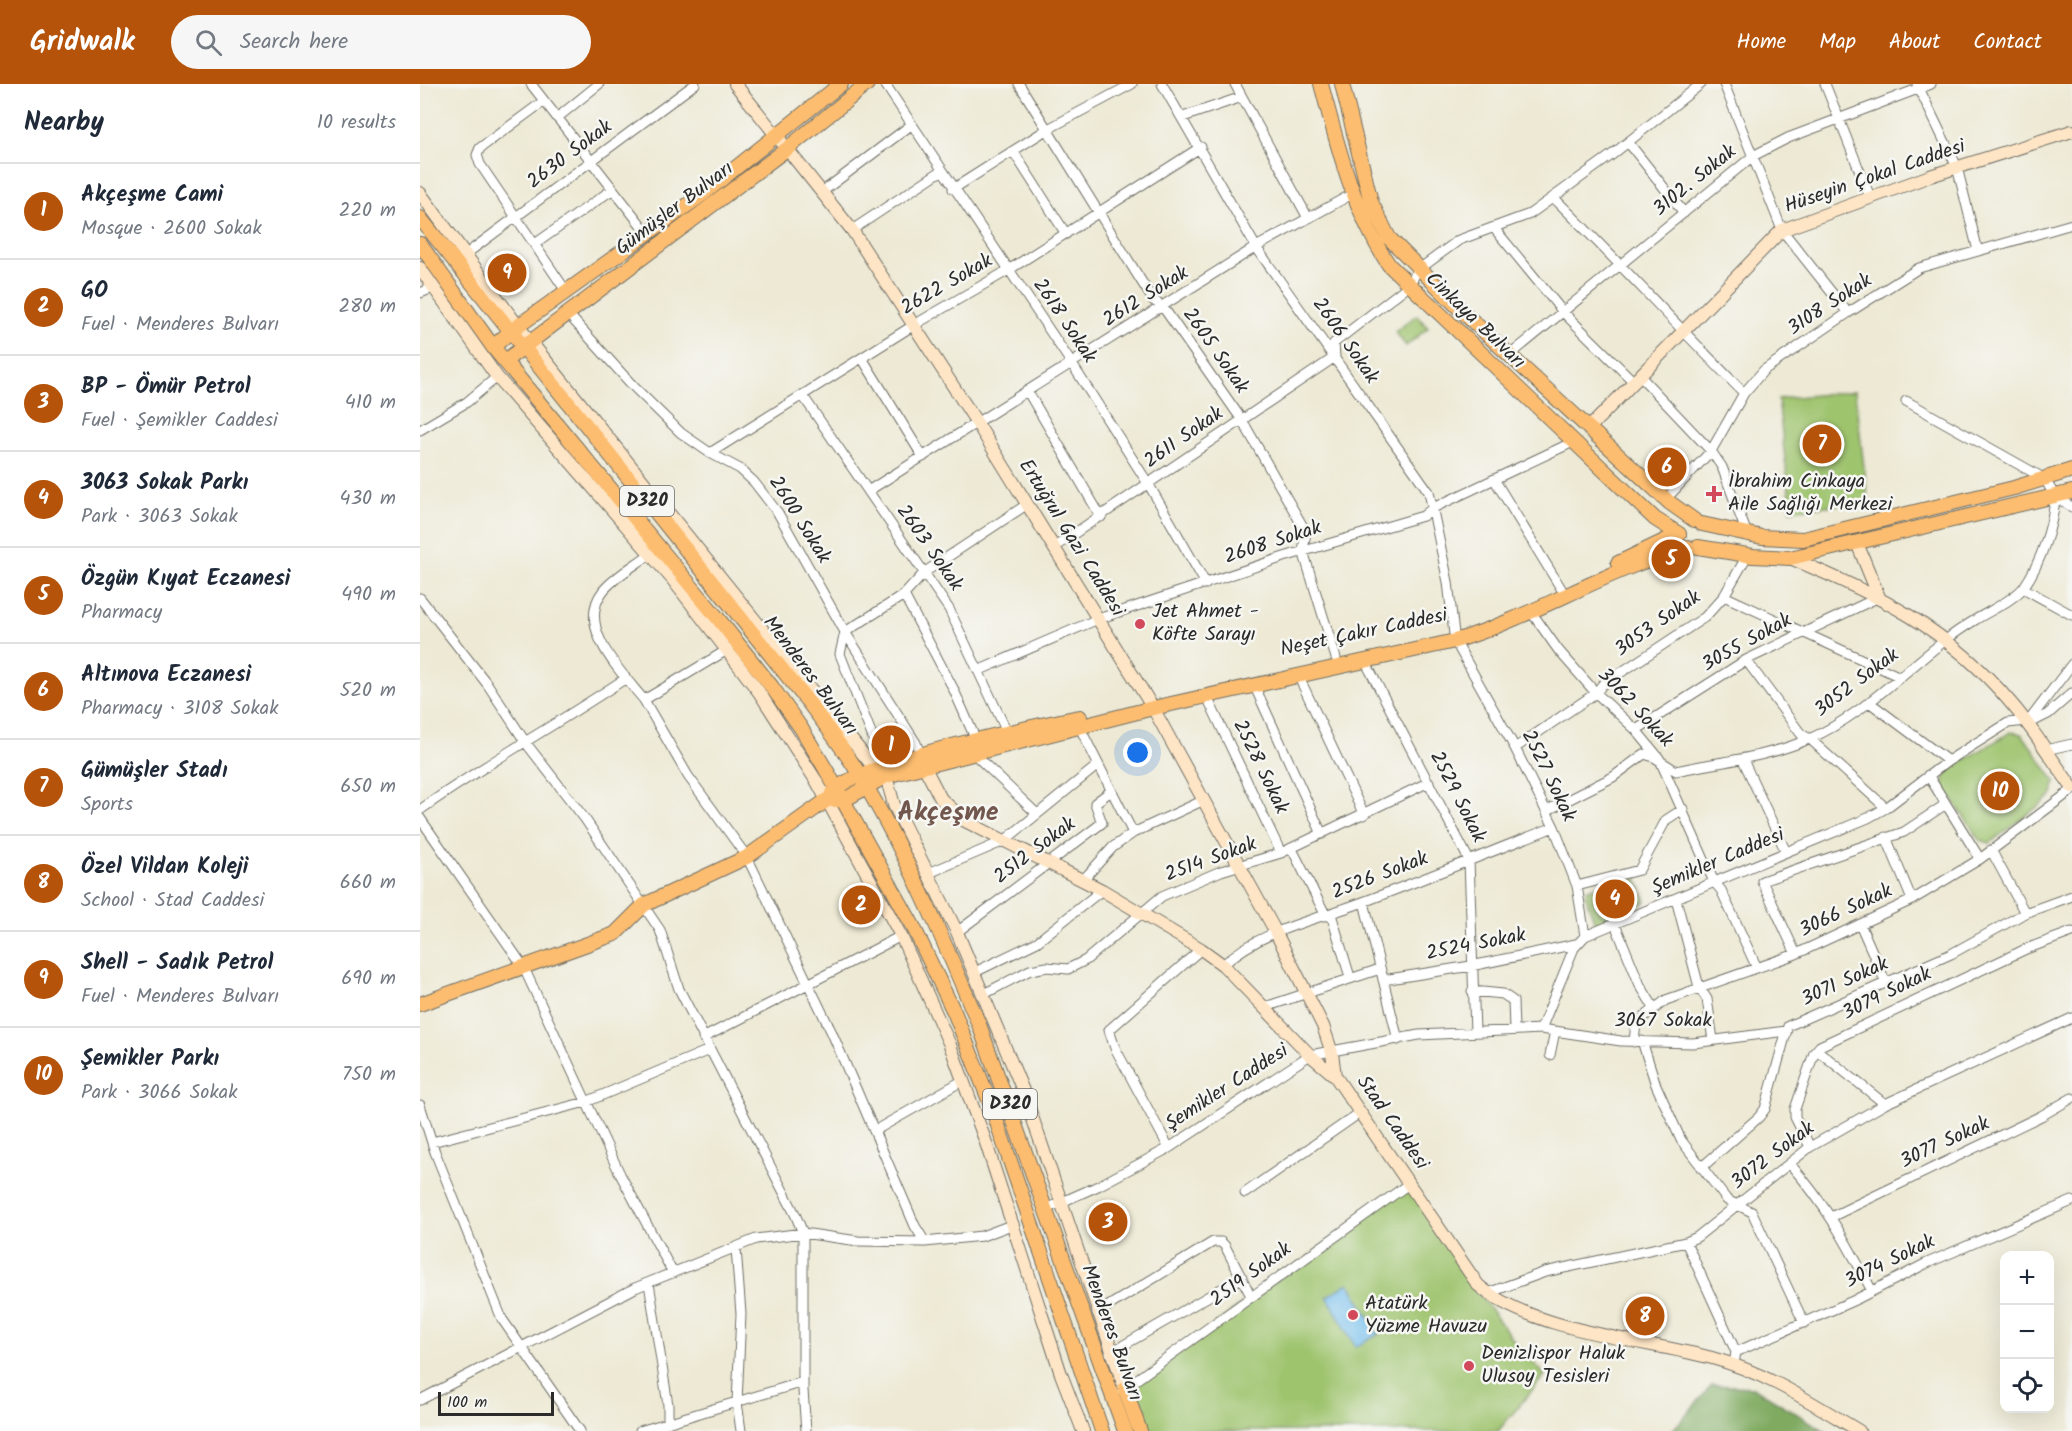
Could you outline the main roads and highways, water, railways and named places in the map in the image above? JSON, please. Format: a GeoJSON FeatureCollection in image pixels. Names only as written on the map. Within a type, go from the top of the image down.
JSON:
{"type":"FeatureCollection","features":[{"type":"Feature","properties":{"kind":"main road","name":"Ertuğrul Gazi Caddesi"},"geometry":{"type":"LineString","coordinates":[[735,84],[779,136],[852,230],[976,423],[1151,704],[1202,801],[1241,868],[1323,1026],[1332,1053],[1335,1076]]}},
{"type":"Feature","properties":{"kind":"main road","name":"Gümüşler Bulvarı"},"geometry":{"type":"LineString","coordinates":[[493,347],[514,329],[648,234],[779,136],[841,84]]}},
{"type":"Feature","properties":{"kind":"main road","name":"Gümüşler Bulvarı"},"geometry":{"type":"LineString","coordinates":[[505,361],[788,148],[867,84]]}},
{"type":"Feature","properties":{"kind":"main road","name":"Cinkaya Bulvarı"},"geometry":{"type":"LineString","coordinates":[[1321,84],[1354,194],[1374,242],[1389,265],[1655,519],[1678,534]]}},
{"type":"Feature","properties":{"kind":"main road","name":"Cinkaya Bulvarı"},"geometry":{"type":"LineString","coordinates":[[1341,84],[1371,202],[1389,238],[1418,270],[1666,500],[1698,522],[1783,540],[1803,539],[2045,479],[2072,470]]}},
{"type":"Feature","properties":{"kind":"main road","name":"Hüseyin Çokal Caddesi"},"geometry":{"type":"LineString","coordinates":[[1589,428],[1782,230],[1870,197],[2072,131]]}},
{"type":"Feature","properties":{"kind":"main road"},"geometry":{"type":"LineString","coordinates":[[420,193],[466,254],[514,329]]}},
{"type":"Feature","properties":{"kind":"main road","name":"Menderes Bulvarı"},"geometry":{"type":"LineString","coordinates":[[420,218],[528,344],[809,702],[859,774],[894,837],[953,963],[1007,1097],[1046,1209],[1118,1391],[1125,1431]]}},
{"type":"Feature","properties":{"kind":"main road","name":"Menderes Bulvarı"},"geometry":{"type":"LineString","coordinates":[[420,244],[493,347],[765,678],[801,728],[844,800],[913,926],[955,1014],[991,1105],[1102,1431]]}},
{"type":"Feature","properties":{"kind":"main road"},"geometry":{"type":"LineString","coordinates":[[420,268],[497,377],[651,553],[727,650],[796,747],[827,800],[901,936],[950,1045],[1014,1224],[1061,1374],[1083,1431]]}},
{"type":"Feature","properties":{"kind":"main road"},"geometry":{"type":"LineString","coordinates":[[528,344],[871,764],[886,772],[894,805],[957,932],[1024,1092],[1110,1353],[1118,1391],[1140,1431]]}},
{"type":"Feature","properties":{"kind":"main road"},"geometry":{"type":"LineString","coordinates":[[1693,547],[1706,536],[1698,522],[1683,524],[1678,534],[1681,542],[1693,547],[1746,555],[1790,558],[2072,492]]}},
{"type":"Feature","properties":{"kind":"main road","name":"Neşet Çakır Caddesi"},"geometry":{"type":"LineString","coordinates":[[974,746],[1007,732],[1151,704],[1336,658],[1454,637],[1509,616],[1678,534]]}},
{"type":"Feature","properties":{"kind":"main road"},"geometry":{"type":"LineString","coordinates":[[1857,543],[1879,597]]}},
{"type":"Feature","properties":{"kind":"main road","name":"Neşet Çakır Caddesi"},"geometry":{"type":"LineString","coordinates":[[836,787],[859,774],[886,772],[974,746],[1079,726],[1151,704],[1206,697],[1365,661],[1503,626],[1610,574],[1693,547]]}},
{"type":"Feature","properties":{"kind":"main road"},"geometry":{"type":"LineString","coordinates":[[1790,558],[1879,597],[1959,649],[2028,723],[2072,789]]}},
{"type":"Feature","properties":{"kind":"main road","name":"Stad Caddesi"},"geometry":{"type":"LineString","coordinates":[[922,760],[950,810],[986,834],[1083,880],[1141,912],[1223,965],[1310,1055],[1335,1076],[1478,1285],[1488,1293],[1531,1315],[1735,1358],[1859,1431]]}},
{"type":"Feature","properties":{"kind":"main road","name":"Neşet Çakır Caddesi"},"geometry":{"type":"LineString","coordinates":[[844,800],[867,789],[886,772]]}},
{"type":"Feature","properties":{"kind":"main road"},"geometry":{"type":"LineString","coordinates":[[420,1004],[615,934],[644,905],[747,857],[827,800],[836,787]]}},
{"type":"Feature","properties":{"kind":"main road"},"geometry":{"type":"LineString","coordinates":[[827,800],[844,800]]}},
{"type":"Feature","properties":{"kind":"water","name":"Atatürk Yüzme Havuzu"},"geometry":{"type":"Polygon","coordinates":[[[1349,1283],[1379,1334],[1356,1347],[1327,1296],[1349,1283]]]}},
{"type":"Feature","properties":{"kind":"place","name":"Shell - Sadık Petrol"},"geometry":{"type":"Point","coordinates":[507,273]}},
{"type":"Feature","properties":{"kind":"place","name":"Gümüşler Stadı"},"geometry":{"type":"Point","coordinates":[1822,444]}},
{"type":"Feature","properties":{"kind":"place","name":"Altınova Eczanesi"},"geometry":{"type":"Point","coordinates":[1667,467]}},
{"type":"Feature","properties":{"kind":"place","name":"İbrahim Cinkaya Aile Sağlığı Merkezi"},"geometry":{"type":"Point","coordinates":[1714,494]}},
{"type":"Feature","properties":{"kind":"place","name":"Özgün Kıyat Eczanesi"},"geometry":{"type":"Point","coordinates":[1671,559]}},
{"type":"Feature","properties":{"kind":"place","name":"Jet Ahmet - Köfte Sarayı"},"geometry":{"type":"Point","coordinates":[1140,624]}},
{"type":"Feature","properties":{"kind":"place","name":"Akçeşme Cami"},"geometry":{"type":"Point","coordinates":[891,745]}},
{"type":"Feature","properties":{"kind":"place","name":"Şemikler Parkı"},"geometry":{"type":"Point","coordinates":[2000,791]}},
{"type":"Feature","properties":{"kind":"place","name":"3063 Sokak Parkı"},"geometry":{"type":"Point","coordinates":[1615,899]}},
{"type":"Feature","properties":{"kind":"place","name":"GO"},"geometry":{"type":"Point","coordinates":[861,905]}},
{"type":"Feature","properties":{"kind":"place","name":"BP - Ömür Petrol"},"geometry":{"type":"Point","coordinates":[1108,1222]}},
{"type":"Feature","properties":{"kind":"place","name":"Atatürk Yüzme Havuzu"},"geometry":{"type":"Point","coordinates":[1353,1315]}},
{"type":"Feature","properties":{"kind":"place","name":"Özel Vildan Koleji"},"geometry":{"type":"Point","coordinates":[1645,1316]}},
{"type":"Feature","properties":{"kind":"place","name":"Denizlispor Haluk Ulusoy Tesisleri"},"geometry":{"type":"Point","coordinates":[1469,1366]}},
{"type":"Feature","properties":{"kind":"district","name":"Akçeşme"},"geometry":{"type":"Point","coordinates":[948,813]}}]}
